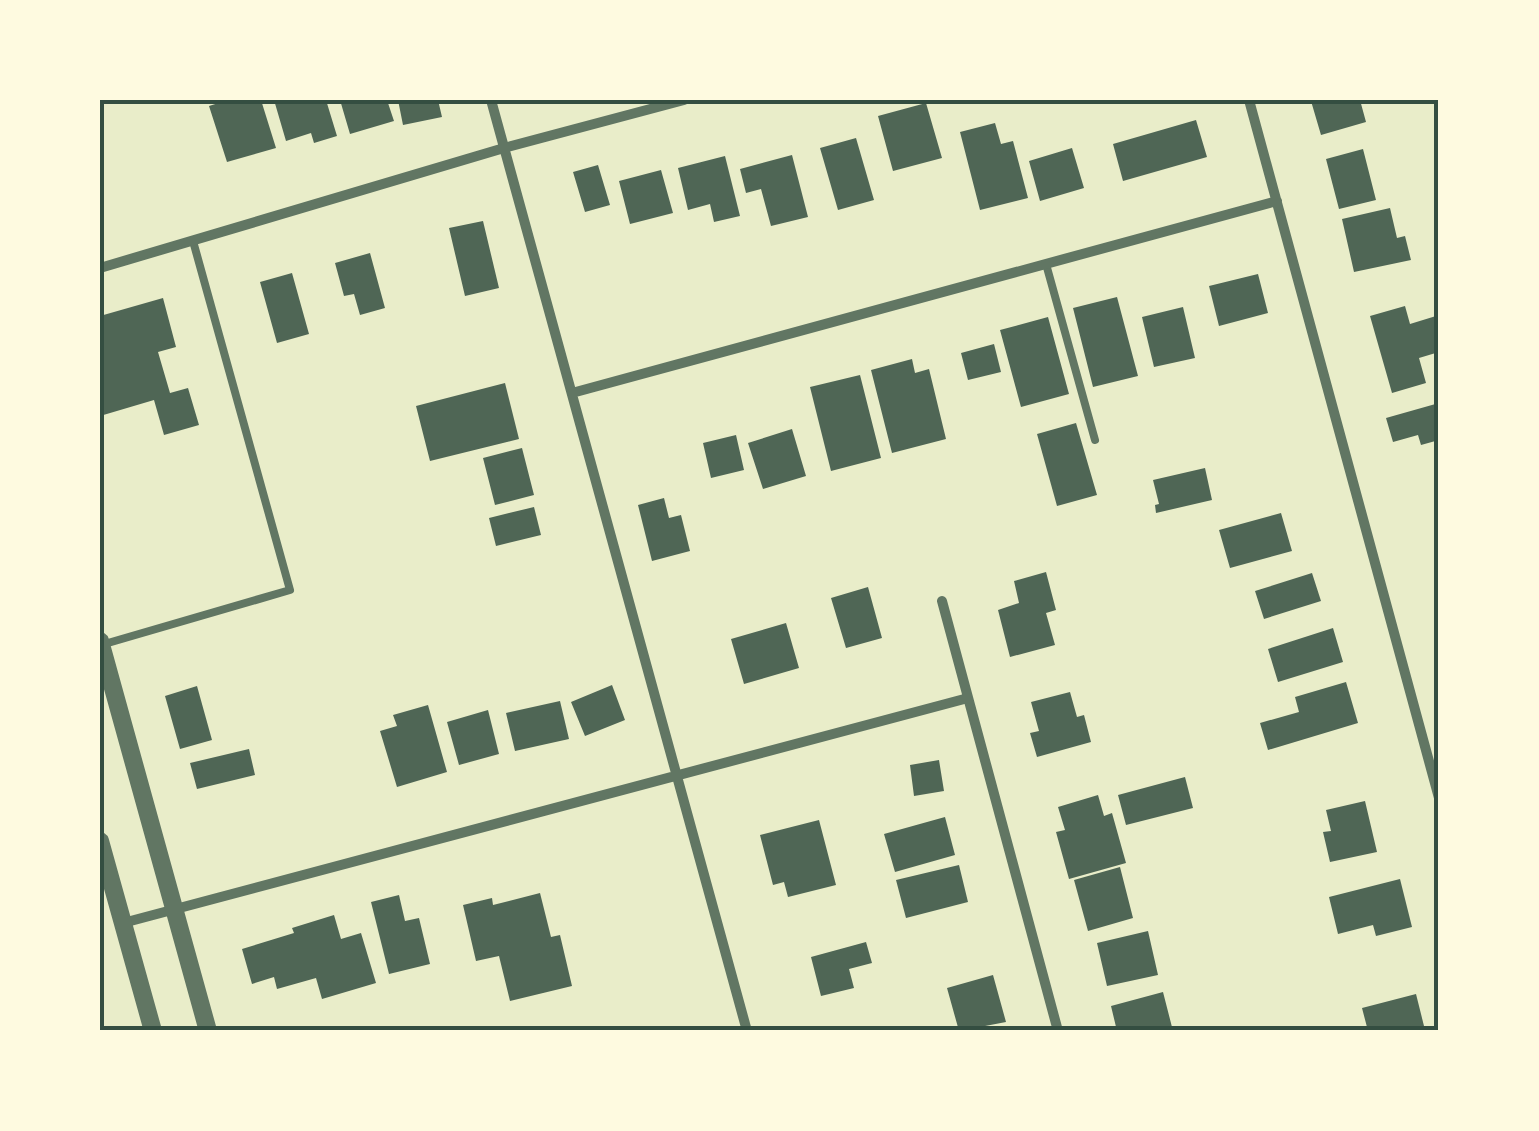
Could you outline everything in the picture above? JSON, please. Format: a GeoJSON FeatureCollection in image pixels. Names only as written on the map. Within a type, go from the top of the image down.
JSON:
{"type":"FeatureCollection","features":[{"type":"Feature","properties":{"kind":"street"},"geometry":{"type":"LineString","coordinates":[[491,100],[747,1031]]}},
{"type":"Feature","properties":{"kind":"street"},"geometry":{"type":"LineString","coordinates":[[100,268],[504,148],[684,100]]}},
{"type":"Feature","properties":{"kind":"street"},"geometry":{"type":"LineString","coordinates":[[1249,100],[1439,798]]}},
{"type":"Feature","properties":{"kind":"street"},"geometry":{"type":"LineString","coordinates":[[572,393],[1277,201]]}},
{"type":"Feature","properties":{"kind":"street"},"geometry":{"type":"LineString","coordinates":[[942,601],[1058,1031]]}},
{"type":"Feature","properties":{"kind":"street"},"geometry":{"type":"LineString","coordinates":[[100,643],[208,1031]]}},
{"type":"Feature","properties":{"kind":"street"},"geometry":{"type":"LineString","coordinates":[[123,923],[968,698]]}},
{"type":"Feature","properties":{"kind":"street"},"geometry":{"type":"LineString","coordinates":[[100,841],[153,1031]]}},
{"type":"Feature","properties":{"kind":"lane"},"geometry":{"type":"LineString","coordinates":[[100,643],[290,590],[193,241]]}},
{"type":"Feature","properties":{"kind":"lane"},"geometry":{"type":"LineString","coordinates":[[1046,264],[1095,440]]}},
{"type":"Feature","properties":{"kind":"building"},"geometry":{"type":"Polygon","coordinates":[[[228,100],[261,100],[276,148],[227,162],[209,106],[228,100]]]}},
{"type":"Feature","properties":{"kind":"building"},"geometry":{"type":"Polygon","coordinates":[[[274,100],[326,100],[337,136],[314,143],[311,133],[286,141],[274,100]]]}},
{"type":"Feature","properties":{"kind":"building"},"geometry":{"type":"Polygon","coordinates":[[[340,100],[387,100],[394,121],[350,134],[340,100]]]}},
{"type":"Feature","properties":{"kind":"building"},"geometry":{"type":"Polygon","coordinates":[[[398,100],[438,100],[442,117],[403,125],[398,100]]]}},
{"type":"Feature","properties":{"kind":"building"},"geometry":{"type":"Polygon","coordinates":[[[1360,100],[1366,122],[1321,135],[1311,101],[1360,100]]]}},
{"type":"Feature","properties":{"kind":"building"},"geometry":{"type":"Polygon","coordinates":[[[926,103],[942,158],[893,171],[878,116],[926,103]]]}},
{"type":"Feature","properties":{"kind":"building"},"geometry":{"type":"Polygon","coordinates":[[[1196,120],[1207,157],[1123,181],[1113,144],[1196,120]]]}},
{"type":"Feature","properties":{"kind":"building"},"geometry":{"type":"Polygon","coordinates":[[[995,123],[1001,144],[1013,141],[1028,198],[980,210],[960,132],[995,123]]]}},
{"type":"Feature","properties":{"kind":"building"},"geometry":{"type":"Polygon","coordinates":[[[856,138],[874,200],[838,210],[820,148],[856,138]]]}},
{"type":"Feature","properties":{"kind":"building"},"geometry":{"type":"Polygon","coordinates":[[[1072,148],[1084,188],[1040,201],[1029,161],[1072,148]]]}},
{"type":"Feature","properties":{"kind":"building"},"geometry":{"type":"Polygon","coordinates":[[[1363,149],[1376,200],[1339,209],[1326,159],[1363,149]]]}},
{"type":"Feature","properties":{"kind":"building"},"geometry":{"type":"Polygon","coordinates":[[[792,155],[808,217],[771,226],[761,189],[746,193],[740,169],[792,155]]]}},
{"type":"Feature","properties":{"kind":"building"},"geometry":{"type":"Polygon","coordinates":[[[725,156],[740,216],[714,222],[710,204],[688,210],[678,168],[725,156]]]}},
{"type":"Feature","properties":{"kind":"building"},"geometry":{"type":"Polygon","coordinates":[[[598,165],[610,205],[585,212],[573,172],[598,165]]]}},
{"type":"Feature","properties":{"kind":"building"},"geometry":{"type":"Polygon","coordinates":[[[661,170],[673,213],[630,224],[619,181],[661,170]]]}},
{"type":"Feature","properties":{"kind":"building"},"geometry":{"type":"Polygon","coordinates":[[[1390,208],[1397,238],[1405,236],[1411,260],[1354,272],[1342,219],[1390,208]]]}},
{"type":"Feature","properties":{"kind":"building"},"geometry":{"type":"Polygon","coordinates":[[[483,221],[499,288],[465,296],[449,228],[483,221]]]}},
{"type":"Feature","properties":{"kind":"building"},"geometry":{"type":"Polygon","coordinates":[[[370,253],[385,308],[360,315],[354,294],[344,296],[335,263],[370,253]]]}},
{"type":"Feature","properties":{"kind":"building"},"geometry":{"type":"Polygon","coordinates":[[[292,273],[309,334],[277,343],[260,282],[292,273]]]}},
{"type":"Feature","properties":{"kind":"building"},"geometry":{"type":"Polygon","coordinates":[[[1258,274],[1268,313],[1219,326],[1209,286],[1258,274]]]}},
{"type":"Feature","properties":{"kind":"building"},"geometry":{"type":"Polygon","coordinates":[[[1117,297],[1138,376],[1093,387],[1073,308],[1117,297]]]}},
{"type":"Feature","properties":{"kind":"building"},"geometry":{"type":"Polygon","coordinates":[[[163,298],[176,347],[158,352],[170,393],[188,388],[199,425],[164,435],[154,400],[100,416],[100,316],[163,298]]]}},
{"type":"Feature","properties":{"kind":"building"},"geometry":{"type":"Polygon","coordinates":[[[1405,306],[1410,324],[1436,316],[1439,352],[1419,358],[1426,383],[1392,393],[1370,316],[1405,306]]]}},
{"type":"Feature","properties":{"kind":"building"},"geometry":{"type":"Polygon","coordinates":[[[1183,307],[1195,358],[1154,367],[1142,317],[1183,307]]]}},
{"type":"Feature","properties":{"kind":"building"},"geometry":{"type":"Polygon","coordinates":[[[1048,317],[1069,394],[1021,407],[1000,330],[1048,317]]]}},
{"type":"Feature","properties":{"kind":"building"},"geometry":{"type":"Polygon","coordinates":[[[994,344],[1001,372],[968,380],[961,353],[994,344]]]}},
{"type":"Feature","properties":{"kind":"building"},"geometry":{"type":"Polygon","coordinates":[[[912,359],[915,373],[929,369],[946,439],[892,453],[871,370],[912,359]]]}},
{"type":"Feature","properties":{"kind":"building"},"geometry":{"type":"Polygon","coordinates":[[[860,375],[881,458],[831,471],[810,387],[860,375]]]}},
{"type":"Feature","properties":{"kind":"building"},"geometry":{"type":"Polygon","coordinates":[[[505,383],[519,439],[430,461],[416,406],[505,383]]]}},
{"type":"Feature","properties":{"kind":"building"},"geometry":{"type":"Polygon","coordinates":[[[1439,403],[1439,440],[1421,445],[1418,435],[1393,442],[1386,418],[1439,403]]]}},
{"type":"Feature","properties":{"kind":"building"},"geometry":{"type":"Polygon","coordinates":[[[1076,423],[1097,495],[1057,506],[1037,434],[1076,423]]]}},
{"type":"Feature","properties":{"kind":"building"},"geometry":{"type":"Polygon","coordinates":[[[792,429],[806,476],[763,489],[748,443],[792,429]]]}},
{"type":"Feature","properties":{"kind":"building"},"geometry":{"type":"Polygon","coordinates":[[[736,435],[744,470],[711,478],[703,443],[736,435]]]}},
{"type":"Feature","properties":{"kind":"building"},"geometry":{"type":"Polygon","coordinates":[[[522,448],[534,495],[495,505],[483,458],[522,448]]]}},
{"type":"Feature","properties":{"kind":"building"},"geometry":{"type":"Polygon","coordinates":[[[1205,468],[1212,500],[1156,513],[1155,505],[1159,504],[1153,480],[1205,468]]]}},
{"type":"Feature","properties":{"kind":"building"},"geometry":{"type":"Polygon","coordinates":[[[664,498],[669,518],[681,515],[690,551],[652,561],[638,505],[664,498]]]}},
{"type":"Feature","properties":{"kind":"building"},"geometry":{"type":"Polygon","coordinates":[[[534,507],[541,535],[496,546],[489,518],[534,507]]]}},
{"type":"Feature","properties":{"kind":"building"},"geometry":{"type":"Polygon","coordinates":[[[1281,513],[1292,551],[1230,568],[1219,530],[1281,513]]]}},
{"type":"Feature","properties":{"kind":"building"},"geometry":{"type":"Polygon","coordinates":[[[1046,572],[1056,610],[1046,613],[1055,645],[1010,657],[998,610],[1019,603],[1014,581],[1046,572]]]}},
{"type":"Feature","properties":{"kind":"building"},"geometry":{"type":"Polygon","coordinates":[[[1312,573],[1321,601],[1264,619],[1255,591],[1312,573]]]}},
{"type":"Feature","properties":{"kind":"building"},"geometry":{"type":"Polygon","coordinates":[[[868,587],[882,638],[846,648],[831,598],[868,587]]]}},
{"type":"Feature","properties":{"kind":"building"},"geometry":{"type":"Polygon","coordinates":[[[786,623],[799,668],[744,684],[731,639],[786,623]]]}},
{"type":"Feature","properties":{"kind":"building"},"geometry":{"type":"Polygon","coordinates":[[[1333,628],[1343,662],[1278,682],[1268,649],[1333,628]]]}},
{"type":"Feature","properties":{"kind":"building"},"geometry":{"type":"Polygon","coordinates":[[[1346,682],[1358,723],[1268,750],[1260,723],[1299,712],[1295,697],[1346,682]]]}},
{"type":"Feature","properties":{"kind":"building"},"geometry":{"type":"Polygon","coordinates":[[[612,685],[625,720],[585,736],[571,702],[612,685]]]}},
{"type":"Feature","properties":{"kind":"building"},"geometry":{"type":"Polygon","coordinates":[[[197,686],[212,740],[180,749],[165,696],[197,686]]]}},
{"type":"Feature","properties":{"kind":"building"},"geometry":{"type":"Polygon","coordinates":[[[1070,692],[1077,717],[1084,715],[1091,742],[1037,757],[1030,733],[1039,731],[1031,702],[1070,692]]]}},
{"type":"Feature","properties":{"kind":"building"},"geometry":{"type":"Polygon","coordinates":[[[560,701],[569,739],[515,751],[506,713],[560,701]]]}},
{"type":"Feature","properties":{"kind":"building"},"geometry":{"type":"Polygon","coordinates":[[[428,705],[447,772],[397,787],[380,731],[397,726],[393,715],[428,705]]]}},
{"type":"Feature","properties":{"kind":"building"},"geometry":{"type":"Polygon","coordinates":[[[488,710],[499,754],[459,765],[447,722],[488,710]]]}},
{"type":"Feature","properties":{"kind":"building"},"geometry":{"type":"Polygon","coordinates":[[[249,749],[255,775],[197,789],[190,763],[249,749]]]}},
{"type":"Feature","properties":{"kind":"building"},"geometry":{"type":"Polygon","coordinates":[[[939,760],[944,791],[914,796],[910,765],[939,760]]]}},
{"type":"Feature","properties":{"kind":"building"},"geometry":{"type":"Polygon","coordinates":[[[1185,777],[1193,808],[1126,825],[1118,795],[1185,777]]]}},
{"type":"Feature","properties":{"kind":"building"},"geometry":{"type":"Polygon","coordinates":[[[1098,795],[1104,816],[1112,813],[1126,863],[1069,879],[1056,832],[1065,830],[1058,807],[1098,795]]]}},
{"type":"Feature","properties":{"kind":"building"},"geometry":{"type":"Polygon","coordinates":[[[1365,801],[1377,852],[1330,862],[1323,832],[1331,831],[1326,810],[1365,801]]]}},
{"type":"Feature","properties":{"kind":"building"},"geometry":{"type":"Polygon","coordinates":[[[945,817],[955,855],[895,872],[884,834],[945,817]]]}},
{"type":"Feature","properties":{"kind":"building"},"geometry":{"type":"Polygon","coordinates":[[[819,820],[836,885],[788,897],[784,882],[773,885],[760,835],[819,820]]]}},
{"type":"Feature","properties":{"kind":"building"},"geometry":{"type":"Polygon","coordinates":[[[959,865],[968,902],[906,918],[896,880],[959,865]]]}},
{"type":"Feature","properties":{"kind":"building"},"geometry":{"type":"Polygon","coordinates":[[[1120,867],[1133,918],[1088,931],[1074,880],[1120,867]]]}},
{"type":"Feature","properties":{"kind":"building"},"geometry":{"type":"Polygon","coordinates":[[[1400,879],[1412,927],[1376,936],[1373,925],[1338,934],[1329,897],[1400,879]]]}},
{"type":"Feature","properties":{"kind":"building"},"geometry":{"type":"Polygon","coordinates":[[[540,893],[551,937],[560,935],[572,986],[510,1001],[499,956],[476,961],[463,905],[492,898],[493,905],[540,893]]]}},
{"type":"Feature","properties":{"kind":"building"},"geometry":{"type":"Polygon","coordinates":[[[399,895],[405,921],[419,918],[430,964],[389,974],[371,902],[399,895]]]}},
{"type":"Feature","properties":{"kind":"building"},"geometry":{"type":"Polygon","coordinates":[[[334,915],[341,939],[361,933],[376,983],[322,999],[316,978],[277,989],[274,977],[252,984],[242,949],[294,933],[292,928],[334,915]]]}},
{"type":"Feature","properties":{"kind":"building"},"geometry":{"type":"Polygon","coordinates":[[[1148,931],[1158,975],[1107,986],[1097,943],[1148,931]]]}},
{"type":"Feature","properties":{"kind":"building"},"geometry":{"type":"Polygon","coordinates":[[[866,942],[872,963],[849,969],[854,988],[821,996],[811,957],[866,942]]]}},
{"type":"Feature","properties":{"kind":"building"},"geometry":{"type":"Polygon","coordinates":[[[993,975],[1006,1022],[959,1031],[947,988],[993,975]]]}},
{"type":"Feature","properties":{"kind":"building"},"geometry":{"type":"Polygon","coordinates":[[[1163,992],[1173,1031],[1117,1031],[1111,1006],[1163,992]]]}},
{"type":"Feature","properties":{"kind":"building"},"geometry":{"type":"Polygon","coordinates":[[[1416,994],[1425,1030],[1368,1031],[1362,1008],[1416,994]]]}}]}
